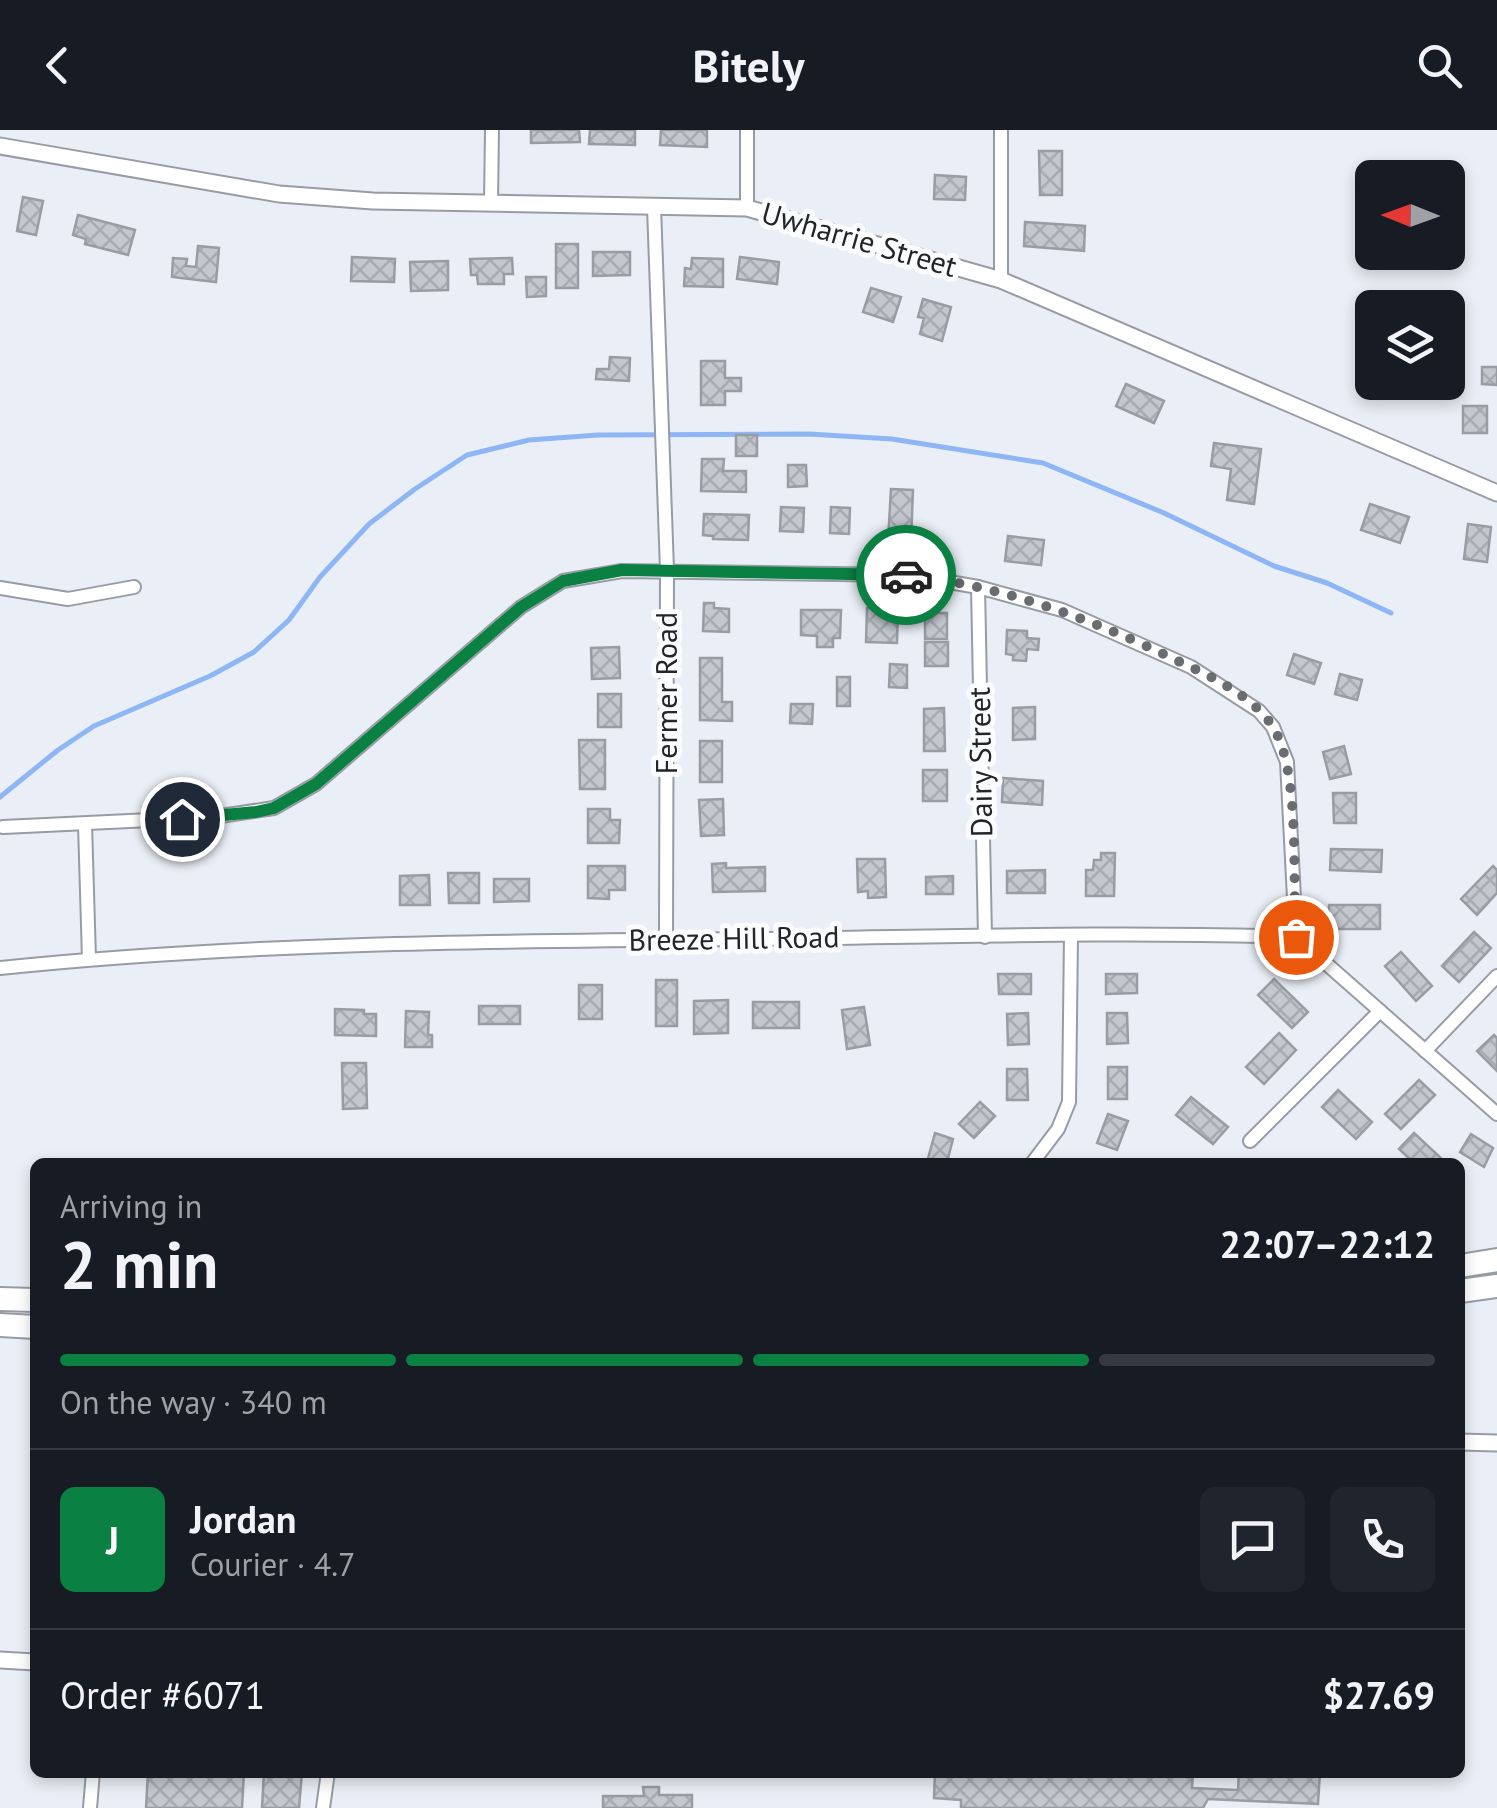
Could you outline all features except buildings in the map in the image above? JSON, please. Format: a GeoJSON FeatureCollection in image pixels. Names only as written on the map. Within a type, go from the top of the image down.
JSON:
{"type":"FeatureCollection","features":[{"type":"Feature","properties":{"kind":"highway"},"geometry":{"type":"LineString","coordinates":[[1465,1265],[1497,1260]]}},
{"type":"Feature","properties":{"kind":"highway"},"geometry":{"type":"LineString","coordinates":[[1465,1290],[1497,1286]]}},
{"type":"Feature","properties":{"kind":"highway"},"geometry":{"type":"LineString","coordinates":[[0,1299],[30,1300]]}},
{"type":"Feature","properties":{"kind":"highway"},"geometry":{"type":"LineString","coordinates":[[0,1325],[30,1327]]}},
{"type":"Feature","properties":{"kind":"street"},"geometry":{"type":"LineString","coordinates":[[492,130],[492,204]]}},
{"type":"Feature","properties":{"kind":"street"},"geometry":{"type":"LineString","coordinates":[[747,130],[747,208]]}},
{"type":"Feature","properties":{"kind":"street"},"geometry":{"type":"LineString","coordinates":[[1001,130],[1001,280]]}},
{"type":"Feature","properties":{"kind":"street","name":"Uwharrie Street"},"geometry":{"type":"LineString","coordinates":[[0,146],[279,194],[373,201],[747,208],[1001,280],[1497,493]]}},
{"type":"Feature","properties":{"kind":"street","name":"Fermer Road"},"geometry":{"type":"LineString","coordinates":[[654,207],[667,570],[666,940]]}},
{"type":"Feature","properties":{"kind":"street"},"geometry":{"type":"LineString","coordinates":[[3,827],[214,817],[274,808],[316,784],[542,592],[587,574],[667,570],[891,574],[978,587],[1062,610],[1109,628],[1215,680],[1259,711],[1273,727],[1287,762],[1296,937],[1497,1114]]}},
{"type":"Feature","properties":{"kind":"street"},"geometry":{"type":"LineString","coordinates":[[0,588],[68,599],[134,587]]}},
{"type":"Feature","properties":{"kind":"street","name":"Dairy Street"},"geometry":{"type":"LineString","coordinates":[[978,587],[985,937]]}},
{"type":"Feature","properties":{"kind":"street"},"geometry":{"type":"LineString","coordinates":[[85,824],[89,959]]}},
{"type":"Feature","properties":{"kind":"street"},"geometry":{"type":"LineString","coordinates":[[1036,1158],[1058,1129],[1069,1102],[1070,935]]}},
{"type":"Feature","properties":{"kind":"street","name":"Breeze Hill Road"},"geometry":{"type":"LineString","coordinates":[[0,968],[89,959],[464,942],[1070,935],[1296,937]]}},
{"type":"Feature","properties":{"kind":"street"},"geometry":{"type":"LineString","coordinates":[[1426,1051],[1497,976]]}},
{"type":"Feature","properties":{"kind":"street"},"geometry":{"type":"LineString","coordinates":[[1250,1141],[1380,1011]]}},
{"type":"Feature","properties":{"kind":"street"},"geometry":{"type":"LineString","coordinates":[[1465,1442],[1497,1443]]}},
{"type":"Feature","properties":{"kind":"street"},"geometry":{"type":"LineString","coordinates":[[0,1660],[30,1662]]}},
{"type":"Feature","properties":{"kind":"street"},"geometry":{"type":"LineString","coordinates":[[90,1808],[92,1778]]}},
{"type":"Feature","properties":{"kind":"street"},"geometry":{"type":"LineString","coordinates":[[323,1808],[327,1778]]}},
{"type":"Feature","properties":{"kind":"waterway"},"geometry":{"type":"LineString","coordinates":[[0,797],[94,726],[210,676],[254,652],[289,620],[320,577],[369,524],[415,489],[467,455],[529,440],[598,435],[809,434],[892,439],[1043,463],[1164,513],[1274,566],[1327,583],[1391,613]]}},
{"type":"Feature","properties":{"kind":"way so far"},"geometry":{"type":"LineString","coordinates":[[906,575],[1013,595],[1109,628],[1215,680],[1259,711],[1273,727],[1287,762],[1296,937]]}},
{"type":"Feature","properties":{"kind":"route"},"geometry":{"type":"LineString","coordinates":[[182,819],[274,808],[316,784],[521,607],[563,581],[622,570],[906,575]]}}]}
